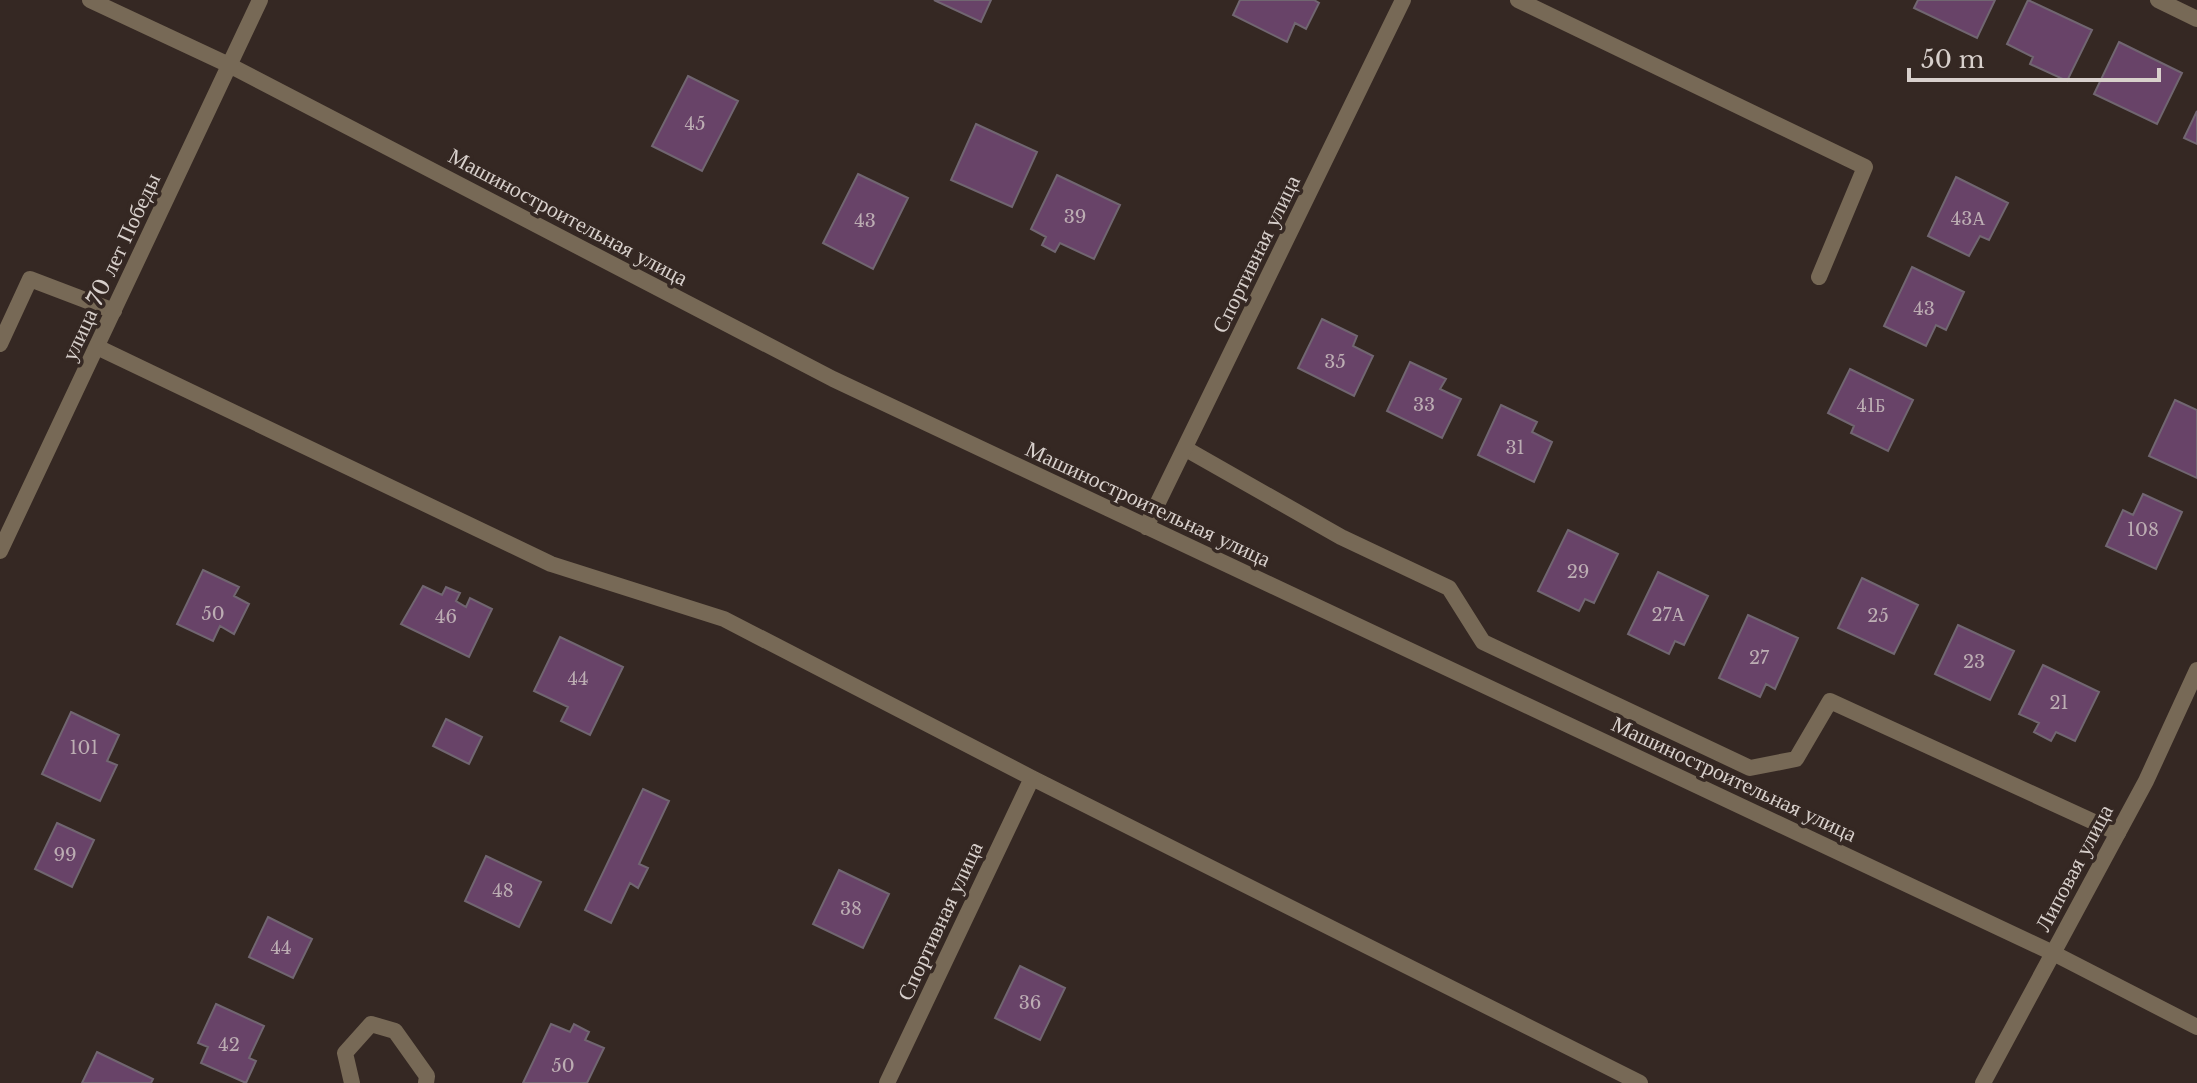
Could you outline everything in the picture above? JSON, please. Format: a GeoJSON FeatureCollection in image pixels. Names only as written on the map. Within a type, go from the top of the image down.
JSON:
{"type":"FeatureCollection","features":[{"type":"Feature","properties":{"kind":"street","name":"Машиностроительная улица"},"geometry":{"type":"LineString","coordinates":[[90,0],[229,65],[833,379],[2053,953],[2197,1027]]}},
{"type":"Feature","properties":{"kind":"street","name":"улица 70 лет Победы"},"geometry":{"type":"LineString","coordinates":[[0,551],[260,0]]}},
{"type":"Feature","properties":{"kind":"street","name":"Спортивная улица"},"geometry":{"type":"LineString","coordinates":[[1146,527],[1403,0]]}},
{"type":"Feature","properties":{"kind":"street"},"geometry":{"type":"LineString","coordinates":[[1518,0],[1865,167],[1819,277]]}},
{"type":"Feature","properties":{"kind":"street"},"geometry":{"type":"LineString","coordinates":[[2158,0],[2197,19]]}},
{"type":"Feature","properties":{"kind":"street"},"geometry":{"type":"LineString","coordinates":[[0,344],[30,279],[114,311]]}},
{"type":"Feature","properties":{"kind":"street"},"geometry":{"type":"LineString","coordinates":[[97,347],[551,564],[724,619],[1032,778],[1640,1083]]}},
{"type":"Feature","properties":{"kind":"street"},"geometry":{"type":"LineString","coordinates":[[1186,449],[1341,537],[1449,588],[1483,642],[1750,768],[1796,759],[1830,701],[2118,833]]}},
{"type":"Feature","properties":{"kind":"street","name":"Липовая улица"},"geometry":{"type":"LineString","coordinates":[[1983,1083],[2146,781],[2197,670]]}},
{"type":"Feature","properties":{"kind":"street","name":"Спортивная улица"},"geometry":{"type":"LineString","coordinates":[[887,1083],[1032,778]]}},
{"type":"Feature","properties":{"kind":"street"},"geometry":{"type":"LineString","coordinates":[[352,1083],[345,1053],[371,1024],[395,1031],[427,1076],[426,1083]]}},
{"type":"Feature","properties":{"kind":"building"},"geometry":{"type":"Polygon","coordinates":[[[934,0],[991,0],[981,22],[934,0]]]}},
{"type":"Feature","properties":{"kind":"building"},"geometry":{"type":"Polygon","coordinates":[[[1240,0],[1314,0],[1319,3],[1306,29],[1295,23],[1287,42],[1233,15],[1240,0]]]}},
{"type":"Feature","properties":{"kind":"building"},"geometry":{"type":"Polygon","coordinates":[[[1918,0],[1995,0],[1977,38],[1914,8],[1918,0]]]}},
{"type":"Feature","properties":{"kind":"building"},"geometry":{"type":"Polygon","coordinates":[[[2028,0],[2092,30],[2067,81],[2030,64],[2033,57],[2007,44],[2028,0]]]}},
{"type":"Feature","properties":{"kind":"building"},"geometry":{"type":"Polygon","coordinates":[[[2119,42],[2182,73],[2157,124],[2094,94],[2119,42]]]}},
{"type":"Feature","properties":{"kind":"building"},"geometry":{"type":"Polygon","coordinates":[[[688,76],[738,101],[702,171],[652,146],[688,76]]]}},
{"type":"Feature","properties":{"kind":"building"},"geometry":{"type":"Polygon","coordinates":[[[2197,111],[2197,144],[2184,138],[2197,111]]]}},
{"type":"Feature","properties":{"kind":"building"},"geometry":{"type":"Polygon","coordinates":[[[976,124],[1037,152],[1012,207],[951,180],[976,124]]]}},
{"type":"Feature","properties":{"kind":"building"},"geometry":{"type":"Polygon","coordinates":[[[858,174],[908,198],[873,269],[823,243],[858,174]]]}},
{"type":"Feature","properties":{"kind":"building"},"geometry":{"type":"Polygon","coordinates":[[[1057,175],[1120,205],[1094,259],[1060,243],[1055,252],[1042,245],[1046,237],[1031,229],[1057,175]]]}},
{"type":"Feature","properties":{"kind":"building"},"geometry":{"type":"Polygon","coordinates":[[[1956,177],[2008,203],[1989,240],[1980,236],[1969,256],[1928,236],[1956,177]]]}},
{"type":"Feature","properties":{"kind":"building"},"geometry":{"type":"Polygon","coordinates":[[[1912,267],[1964,292],[1946,330],[1936,325],[1926,346],[1884,326],[1912,267]]]}},
{"type":"Feature","properties":{"kind":"building"},"geometry":{"type":"Polygon","coordinates":[[[1322,319],[1357,336],[1353,346],[1373,356],[1354,396],[1298,368],[1322,319]]]}},
{"type":"Feature","properties":{"kind":"building"},"geometry":{"type":"Polygon","coordinates":[[[1410,362],[1446,379],[1440,389],[1461,399],[1442,438],[1387,411],[1410,362]]]}},
{"type":"Feature","properties":{"kind":"building"},"geometry":{"type":"Polygon","coordinates":[[[1850,369],[1913,400],[1888,451],[1851,433],[1854,426],[1828,413],[1850,369]]]}},
{"type":"Feature","properties":{"kind":"building"},"geometry":{"type":"Polygon","coordinates":[[[2175,400],[2197,410],[2197,478],[2149,456],[2175,400]]]}},
{"type":"Feature","properties":{"kind":"building"},"geometry":{"type":"Polygon","coordinates":[[[1501,405],[1537,422],[1532,432],[1552,442],[1534,482],[1478,455],[1501,405]]]}},
{"type":"Feature","properties":{"kind":"building"},"geometry":{"type":"Polygon","coordinates":[[[2143,494],[2182,512],[2156,569],[2106,546],[2123,510],[2133,515],[2143,494]]]}},
{"type":"Feature","properties":{"kind":"building"},"geometry":{"type":"Polygon","coordinates":[[[1568,530],[1618,554],[1594,603],[1585,599],[1579,611],[1538,591],[1568,530]]]}},
{"type":"Feature","properties":{"kind":"building"},"geometry":{"type":"Polygon","coordinates":[[[203,570],[239,587],[234,596],[249,604],[234,634],[220,626],[213,641],[177,624],[203,570]]]}},
{"type":"Feature","properties":{"kind":"building"},"geometry":{"type":"Polygon","coordinates":[[[1658,572],[1708,596],[1684,645],[1675,641],[1669,654],[1628,634],[1658,572]]]}},
{"type":"Feature","properties":{"kind":"building"},"geometry":{"type":"Polygon","coordinates":[[[1862,578],[1918,605],[1894,654],[1838,628],[1862,578]]]}},
{"type":"Feature","properties":{"kind":"building"},"geometry":{"type":"Polygon","coordinates":[[[423,586],[442,595],[446,587],[460,593],[456,601],[466,607],[470,598],[492,609],[469,657],[401,624],[423,586]]]}},
{"type":"Feature","properties":{"kind":"building"},"geometry":{"type":"Polygon","coordinates":[[[1748,615],[1798,638],[1775,689],[1766,684],[1760,697],[1719,678],[1748,615]]]}},
{"type":"Feature","properties":{"kind":"building"},"geometry":{"type":"Polygon","coordinates":[[[1958,625],[2014,651],[1990,700],[1935,674],[1958,625]]]}},
{"type":"Feature","properties":{"kind":"building"},"geometry":{"type":"Polygon","coordinates":[[[560,637],[623,667],[590,735],[561,721],[568,707],[534,691],[560,637]]]}},
{"type":"Feature","properties":{"kind":"building"},"geometry":{"type":"Polygon","coordinates":[[[2043,665],[2099,692],[2075,741],[2056,732],[2051,741],[2034,732],[2039,723],[2019,714],[2043,665]]]}},
{"type":"Feature","properties":{"kind":"building"},"geometry":{"type":"Polygon","coordinates":[[[71,712],[119,735],[107,761],[117,765],[100,801],[42,774],[71,712]]]}},
{"type":"Feature","properties":{"kind":"building"},"geometry":{"type":"Polygon","coordinates":[[[446,719],[482,737],[469,764],[433,746],[446,719]]]}},
{"type":"Feature","properties":{"kind":"building"},"geometry":{"type":"Polygon","coordinates":[[[643,789],[669,801],[639,864],[648,868],[638,888],[630,883],[611,923],[585,910],[643,789]]]}},
{"type":"Feature","properties":{"kind":"building"},"geometry":{"type":"Polygon","coordinates":[[[57,823],[94,840],[72,887],[35,869],[57,823]]]}},
{"type":"Feature","properties":{"kind":"building"},"geometry":{"type":"Polygon","coordinates":[[[486,856],[541,882],[519,927],[465,901],[486,856]]]}},
{"type":"Feature","properties":{"kind":"building"},"geometry":{"type":"Polygon","coordinates":[[[839,870],[889,894],[863,948],[813,924],[839,870]]]}},
{"type":"Feature","properties":{"kind":"building"},"geometry":{"type":"Polygon","coordinates":[[[268,917],[312,939],[293,978],[249,957],[268,917]]]}},
{"type":"Feature","properties":{"kind":"building"},"geometry":{"type":"Polygon","coordinates":[[[1020,966],[1065,988],[1040,1040],[995,1018],[1020,966]]]}},
{"type":"Feature","properties":{"kind":"building"},"geometry":{"type":"Polygon","coordinates":[[[216,1004],[264,1026],[249,1058],[256,1061],[246,1083],[201,1063],[208,1047],[198,1043],[216,1004]]]}},
{"type":"Feature","properties":{"kind":"building"},"geometry":{"type":"Polygon","coordinates":[[[551,1024],[570,1032],[574,1024],[589,1032],[585,1040],[604,1048],[587,1083],[523,1083],[551,1024]]]}},
{"type":"Feature","properties":{"kind":"building"},"geometry":{"type":"Polygon","coordinates":[[[97,1052],[153,1079],[151,1083],[82,1083],[97,1052]]]}}]}
